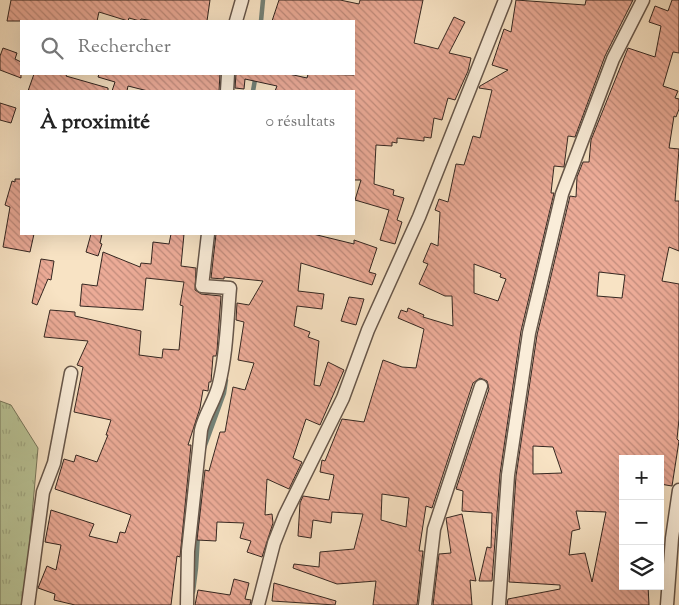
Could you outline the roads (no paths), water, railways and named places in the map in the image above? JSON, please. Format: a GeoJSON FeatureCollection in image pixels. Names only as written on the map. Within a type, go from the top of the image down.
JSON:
{"type":"FeatureCollection","features":[{"type":"Feature","properties":{"kind":"street"},"geometry":{"type":"LineString","coordinates":[[236,20],[242,0]]}},
{"type":"Feature","properties":{"kind":"street"},"geometry":{"type":"LineString","coordinates":[[258,605],[274,543],[281,525],[343,398],[368,330],[423,208],[505,0]]}},
{"type":"Feature","properties":{"kind":"street"},"geometry":{"type":"LineString","coordinates":[[499,605],[508,475],[529,333],[562,194],[613,58],[643,0]]}},
{"type":"Feature","properties":{"kind":"street"},"geometry":{"type":"LineString","coordinates":[[227,90],[228,75]]}},
{"type":"Feature","properties":{"kind":"street"},"geometry":{"type":"LineString","coordinates":[[187,605],[188,551],[202,430],[204,416],[216,398],[226,349],[230,288],[202,286],[208,235]]}},
{"type":"Feature","properties":{"kind":"street"},"geometry":{"type":"LineString","coordinates":[[28,605],[44,492],[54,463],[71,373]]}},
{"type":"Feature","properties":{"kind":"street"},"geometry":{"type":"LineString","coordinates":[[426,605],[434,529],[481,386]]}},
{"type":"Feature","properties":{"kind":"street"},"geometry":{"type":"LineString","coordinates":[[667,605],[672,538],[679,490]]}},
{"type":"Feature","properties":{"kind":"waterway"},"geometry":{"type":"LineString","coordinates":[[261,20],[263,0]]}},
{"type":"Feature","properties":{"kind":"waterway"},"geometry":{"type":"LineString","coordinates":[[253,90],[256,75]]}},
{"type":"Feature","properties":{"kind":"waterway"},"geometry":{"type":"LineString","coordinates":[[204,448],[224,393],[226,380]]}},
{"type":"Feature","properties":{"kind":"waterway"},"geometry":{"type":"LineString","coordinates":[[193,592],[200,501]]}}]}
